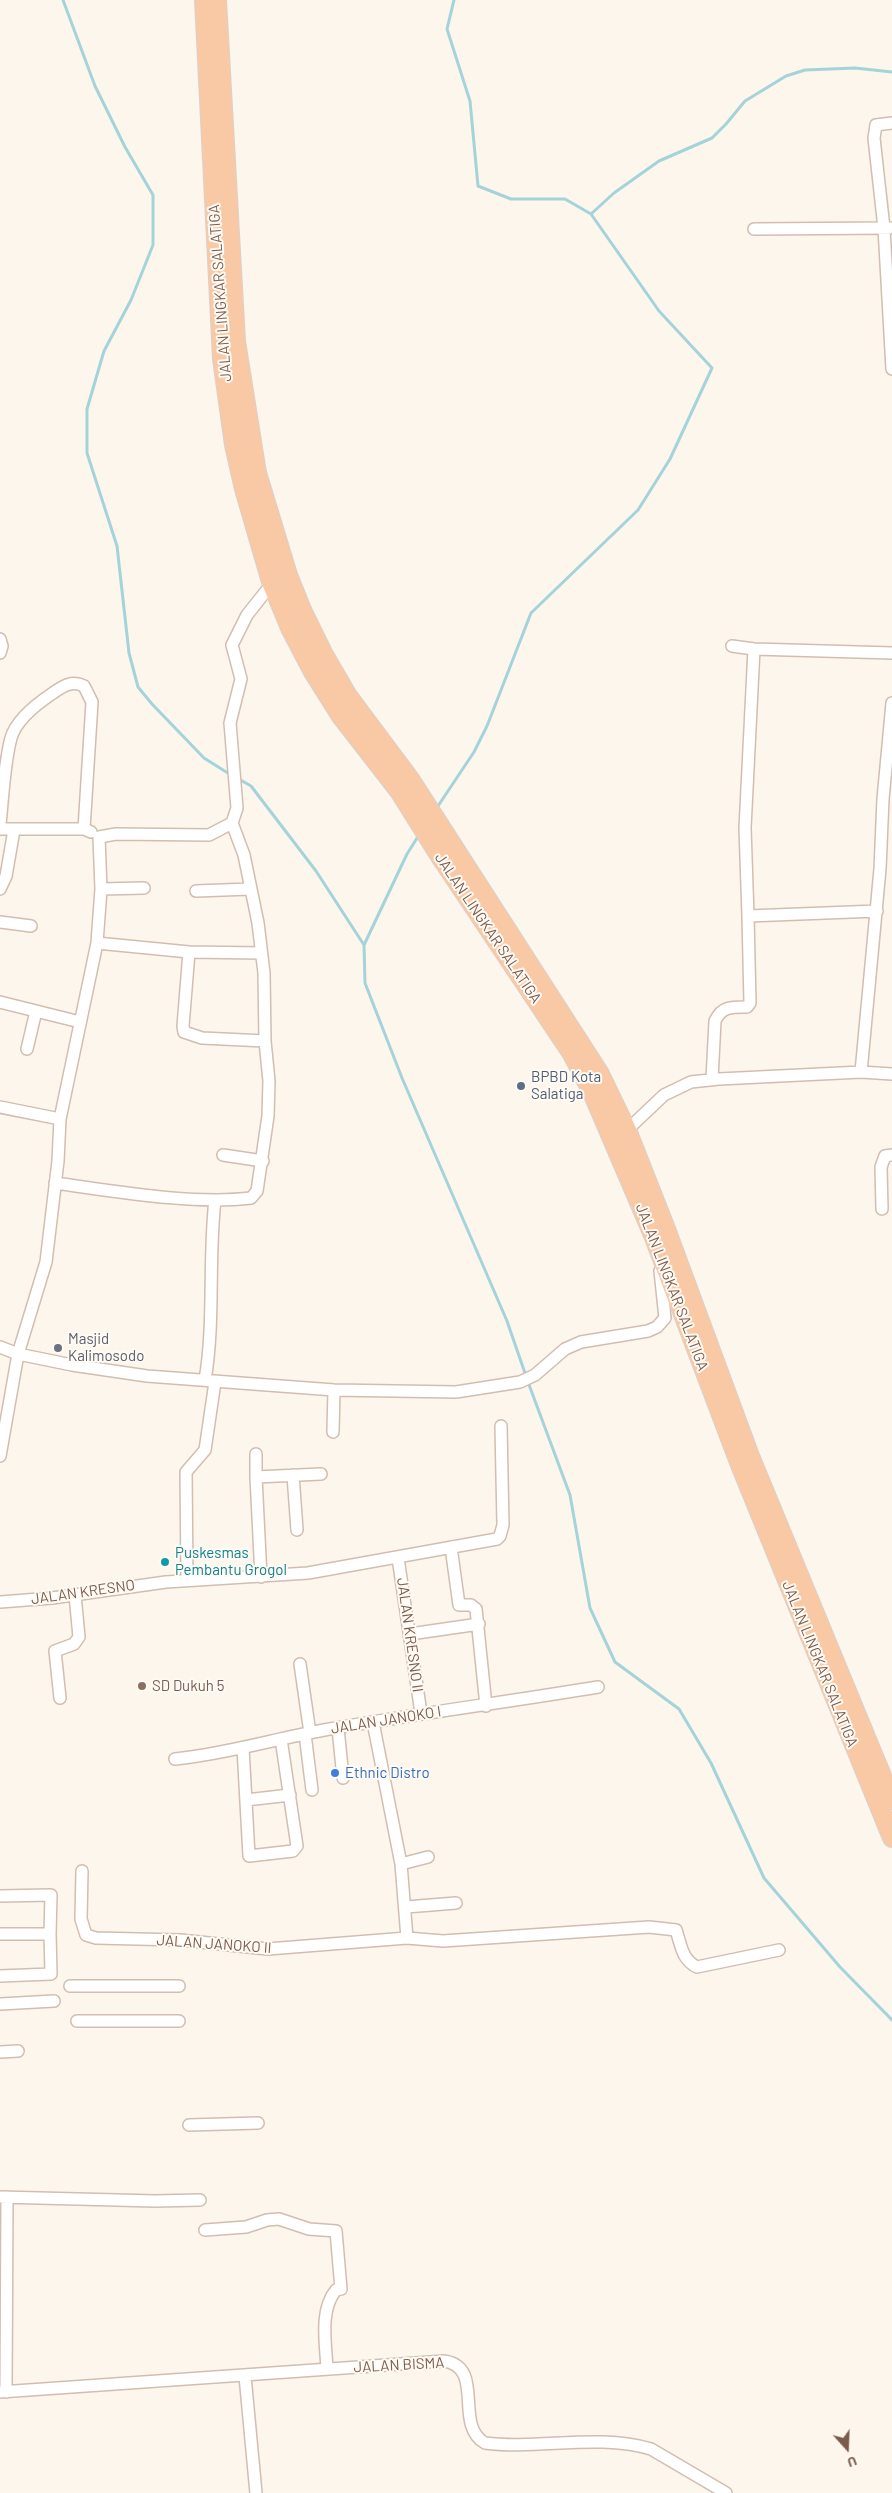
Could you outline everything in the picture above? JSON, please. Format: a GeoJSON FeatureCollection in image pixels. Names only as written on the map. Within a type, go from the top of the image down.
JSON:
{"type":"FeatureCollection","features":[{"type":"Feature","properties":{"kind":"highway","name":"JALAN LINGKAR SALATIGA"},"geometry":{"type":"LineString","coordinates":[[204,0],[222,359],[238,463],[271,582],[290,628],[313,672],[340,715],[404,785]]}},
{"type":"Feature","properties":{"kind":"highway","name":"JALAN LINGKAR SALATIGA"},"geometry":{"type":"LineString","coordinates":[[217,0],[235,332],[240,380],[256,474],[288,574],[323,653],[572,1054],[604,1118],[636,1174],[892,1800]]}},
{"type":"Feature","properties":{"kind":"highway","name":"JALAN LINGKAR SALATIGA"},"geometry":{"type":"LineString","coordinates":[[445,850],[585,1048],[627,1130],[636,1174]]}},
{"type":"Feature","properties":{"kind":"highway","name":"JALAN LINGKAR SALATIGA"},"geometry":{"type":"LineString","coordinates":[[660,1232],[740,1465],[892,1838]]}},
{"type":"Feature","properties":{"kind":"street"},"geometry":{"type":"LineString","coordinates":[[892,122],[885,122],[874,128],[888,228],[892,369]]}},
{"type":"Feature","properties":{"kind":"street"},"geometry":{"type":"LineString","coordinates":[[754,229],[888,228]]}},
{"type":"Feature","properties":{"kind":"street"},"geometry":{"type":"LineString","coordinates":[[55,1183],[130,1193],[215,1200],[244,1199],[255,1196],[260,1185],[268,1116],[269,1080],[265,1041],[264,973],[258,923],[244,855],[232,823],[237,808],[235,763],[230,723],[241,679],[232,645],[247,615],[271,582],[288,574]]}},
{"type":"Feature","properties":{"kind":"street"},"geometry":{"type":"LineString","coordinates":[[0,638],[2,646],[0,653]]}},
{"type":"Feature","properties":{"kind":"street"},"geometry":{"type":"LineString","coordinates":[[732,646],[754,649],[892,653]]}},
{"type":"Feature","properties":{"kind":"street"},"geometry":{"type":"LineString","coordinates":[[712,1080],[715,1021],[719,1012],[734,1006],[747,1007],[750,1004],[745,828],[754,649]]}},
{"type":"Feature","properties":{"kind":"street"},"geometry":{"type":"LineString","coordinates":[[0,824],[6,736],[43,700],[73,683],[84,686],[89,693],[92,712],[84,830]]}},
{"type":"Feature","properties":{"kind":"street"},"geometry":{"type":"LineString","coordinates":[[861,1072],[876,911],[883,799],[892,702]]}},
{"type":"Feature","properties":{"kind":"street"},"geometry":{"type":"LineString","coordinates":[[0,829],[84,830],[99,837],[116,834],[209,835],[232,823]]}},
{"type":"Feature","properties":{"kind":"street"},"geometry":{"type":"LineString","coordinates":[[0,888],[6,876],[14,830]]}},
{"type":"Feature","properties":{"kind":"street"},"geometry":{"type":"LineString","coordinates":[[0,1456],[18,1354],[46,1262],[60,1119],[97,943],[101,889],[99,837]]}},
{"type":"Feature","properties":{"kind":"street"},"geometry":{"type":"LineString","coordinates":[[101,889],[144,888]]}},
{"type":"Feature","properties":{"kind":"street"},"geometry":{"type":"LineString","coordinates":[[196,891],[250,889]]}},
{"type":"Feature","properties":{"kind":"street"},"geometry":{"type":"LineString","coordinates":[[748,916],[876,911]]}},
{"type":"Feature","properties":{"kind":"street"},"geometry":{"type":"LineString","coordinates":[[0,922],[31,926]]}},
{"type":"Feature","properties":{"kind":"street"},"geometry":{"type":"LineString","coordinates":[[97,943],[189,952],[261,953]]}},
{"type":"Feature","properties":{"kind":"street"},"geometry":{"type":"LineString","coordinates":[[189,952],[182,1026],[184,1032],[202,1038],[265,1041]]}},
{"type":"Feature","properties":{"kind":"street"},"geometry":{"type":"LineString","coordinates":[[0,1002],[80,1022]]}},
{"type":"Feature","properties":{"kind":"street"},"geometry":{"type":"LineString","coordinates":[[27,1049],[36,1011]]}},
{"type":"Feature","properties":{"kind":"street"},"geometry":{"type":"LineString","coordinates":[[627,1130],[654,1104],[673,1090],[691,1082],[861,1072],[892,1074]]}},
{"type":"Feature","properties":{"kind":"street"},"geometry":{"type":"LineString","coordinates":[[0,1107],[60,1119]]}},
{"type":"Feature","properties":{"kind":"street"},"geometry":{"type":"LineString","coordinates":[[223,1155],[263,1162]]}},
{"type":"Feature","properties":{"kind":"street"},"geometry":{"type":"LineString","coordinates":[[885,1202],[882,1160],[885,1156],[892,1155]]}},
{"type":"Feature","properties":{"kind":"street"},"geometry":{"type":"LineString","coordinates":[[187,1580],[186,1472],[205,1450],[210,1381],[210,1260],[215,1200]]}},
{"type":"Feature","properties":{"kind":"street"},"geometry":{"type":"LineString","coordinates":[[0,1347],[18,1354],[110,1371],[210,1381],[334,1390],[456,1392],[520,1382],[534,1375],[565,1349],[581,1342],[648,1331],[657,1327],[665,1318],[660,1232]]}},
{"type":"Feature","properties":{"kind":"street"},"geometry":{"type":"LineString","coordinates":[[333,1432],[334,1390]]}},
{"type":"Feature","properties":{"kind":"street","name":"JALAN KRESNO"},"geometry":{"type":"LineString","coordinates":[[0,1602],[75,1595],[187,1580],[308,1573],[398,1558],[496,1538],[503,1530],[501,1426]]}},
{"type":"Feature","properties":{"kind":"street"},"geometry":{"type":"LineString","coordinates":[[256,1454],[261,1577]]}},
{"type":"Feature","properties":{"kind":"street"},"geometry":{"type":"LineString","coordinates":[[256,1476],[321,1474]]}},
{"type":"Feature","properties":{"kind":"street"},"geometry":{"type":"LineString","coordinates":[[293,1475],[297,1530]]}},
{"type":"Feature","properties":{"kind":"street"},"geometry":{"type":"LineString","coordinates":[[451,1547],[459,1605],[474,1606],[479,1624],[486,1706]]}},
{"type":"Feature","properties":{"kind":"street","name":"JALAN KRESNO II"},"geometry":{"type":"LineString","coordinates":[[398,1558],[421,1713]]}},
{"type":"Feature","properties":{"kind":"street"},"geometry":{"type":"LineString","coordinates":[[60,1698],[55,1651],[74,1644],[79,1637],[75,1595]]}},
{"type":"Feature","properties":{"kind":"street"},"geometry":{"type":"LineString","coordinates":[[410,1634],[479,1624]]}},
{"type":"Feature","properties":{"kind":"street"},"geometry":{"type":"LineString","coordinates":[[300,1664],[312,1790]]}},
{"type":"Feature","properties":{"kind":"street","name":"JALAN JANOKO I"},"geometry":{"type":"LineString","coordinates":[[175,1760],[243,1748],[308,1733],[421,1713],[486,1706],[598,1687]]}},
{"type":"Feature","properties":{"kind":"street"},"geometry":{"type":"LineString","coordinates":[[373,1722],[401,1864],[406,1907],[407,1938]]}},
{"type":"Feature","properties":{"kind":"street"},"geometry":{"type":"LineString","coordinates":[[338,1728],[343,1778]]}},
{"type":"Feature","properties":{"kind":"street"},"geometry":{"type":"LineString","coordinates":[[243,1748],[249,1856],[293,1851],[296,1849],[281,1739]]}},
{"type":"Feature","properties":{"kind":"street"},"geometry":{"type":"LineString","coordinates":[[246,1800],[290,1795]]}},
{"type":"Feature","properties":{"kind":"street"},"geometry":{"type":"LineString","coordinates":[[401,1864],[428,1857]]}},
{"type":"Feature","properties":{"kind":"street","name":"JALAN JANOKO II"},"geometry":{"type":"LineString","coordinates":[[82,1871],[81,1925],[83,1932],[91,1937],[180,1940],[268,1949],[407,1938],[443,1941],[649,1927],[672,1928],[676,1930],[684,1956],[688,1963],[697,1967],[779,1950]]}},
{"type":"Feature","properties":{"kind":"street"},"geometry":{"type":"LineString","coordinates":[[0,1896],[51,1895],[51,1974],[0,1976]]}},
{"type":"Feature","properties":{"kind":"street"},"geometry":{"type":"LineString","coordinates":[[406,1907],[456,1903]]}},
{"type":"Feature","properties":{"kind":"street"},"geometry":{"type":"LineString","coordinates":[[0,1934],[50,1934]]}},
{"type":"Feature","properties":{"kind":"street"},"geometry":{"type":"LineString","coordinates":[[70,1986],[179,1986]]}},
{"type":"Feature","properties":{"kind":"street"},"geometry":{"type":"LineString","coordinates":[[0,2004],[54,2001]]}},
{"type":"Feature","properties":{"kind":"street"},"geometry":{"type":"LineString","coordinates":[[77,2021],[179,2021]]}},
{"type":"Feature","properties":{"kind":"street"},"geometry":{"type":"LineString","coordinates":[[0,2052],[18,2052]]}},
{"type":"Feature","properties":{"kind":"street"},"geometry":{"type":"LineString","coordinates":[[189,2125],[258,2123]]}},
{"type":"Feature","properties":{"kind":"street"},"geometry":{"type":"LineString","coordinates":[[3,2392],[4,2197],[200,2200]]}},
{"type":"Feature","properties":{"kind":"street"},"geometry":{"type":"LineString","coordinates":[[205,2230],[246,2227],[267,2220],[279,2219],[308,2229],[336,2231],[341,2289],[336,2290],[332,2294],[326,2319],[327,2369]]}},
{"type":"Feature","properties":{"kind":"street","name":"JALAN BISMA"},"geometry":{"type":"LineString","coordinates":[[3,2392],[169,2379],[245,2376],[402,2363],[453,2362],[458,2365],[466,2377],[469,2420],[474,2433],[485,2443],[615,2442],[641,2446],[651,2449],[726,2493]]}},
{"type":"Feature","properties":{"kind":"street"},"geometry":{"type":"LineString","coordinates":[[245,2376],[256,2493]]}},
{"type":"Feature","properties":{"kind":"waterway"},"geometry":{"type":"LineString","coordinates":[[63,0],[95,86],[125,147],[153,195],[153,245],[131,300],[104,351],[87,409],[87,453],[117,546],[129,653],[138,687],[152,704],[204,758],[231,775]]}},
{"type":"Feature","properties":{"kind":"waterway"},"geometry":{"type":"LineString","coordinates":[[436,809],[474,752],[487,726],[531,613],[638,510],[670,459],[712,368],[659,311],[591,214],[565,199],[511,199],[478,186],[470,101],[447,29],[454,0]]}},
{"type":"Feature","properties":{"kind":"waterway"},"geometry":{"type":"LineString","coordinates":[[591,214],[614,193],[659,161],[712,138],[745,101],[786,76],[805,70],[855,68],[892,72]]}},
{"type":"Feature","properties":{"kind":"waterway"},"geometry":{"type":"LineString","coordinates":[[237,778],[251,786],[316,871],[364,945]]}},
{"type":"Feature","properties":{"kind":"waterway"},"geometry":{"type":"LineString","coordinates":[[419,835],[407,854],[364,945],[365,983],[402,1078],[507,1321],[526,1376]]}},
{"type":"Feature","properties":{"kind":"waterway"},"geometry":{"type":"LineString","coordinates":[[528,1382],[570,1495],[590,1608],[615,1662],[679,1709],[711,1763],[764,1878],[840,1967],[892,2020]]}},
{"type":"Feature","properties":{"kind":"place","name":"BPBD Kota Salatiga"},"geometry":{"type":"Point","coordinates":[521,1086]}},
{"type":"Feature","properties":{"kind":"place","name":"Masjid Kalimosodo"},"geometry":{"type":"Point","coordinates":[58,1348]}},
{"type":"Feature","properties":{"kind":"place","name":"Puskesmas Pembantu Grogol"},"geometry":{"type":"Point","coordinates":[165,1562]}},
{"type":"Feature","properties":{"kind":"place","name":"SD Dukuh 5"},"geometry":{"type":"Point","coordinates":[142,1686]}},
{"type":"Feature","properties":{"kind":"place","name":"Ethnic Distro"},"geometry":{"type":"Point","coordinates":[335,1773]}}]}
